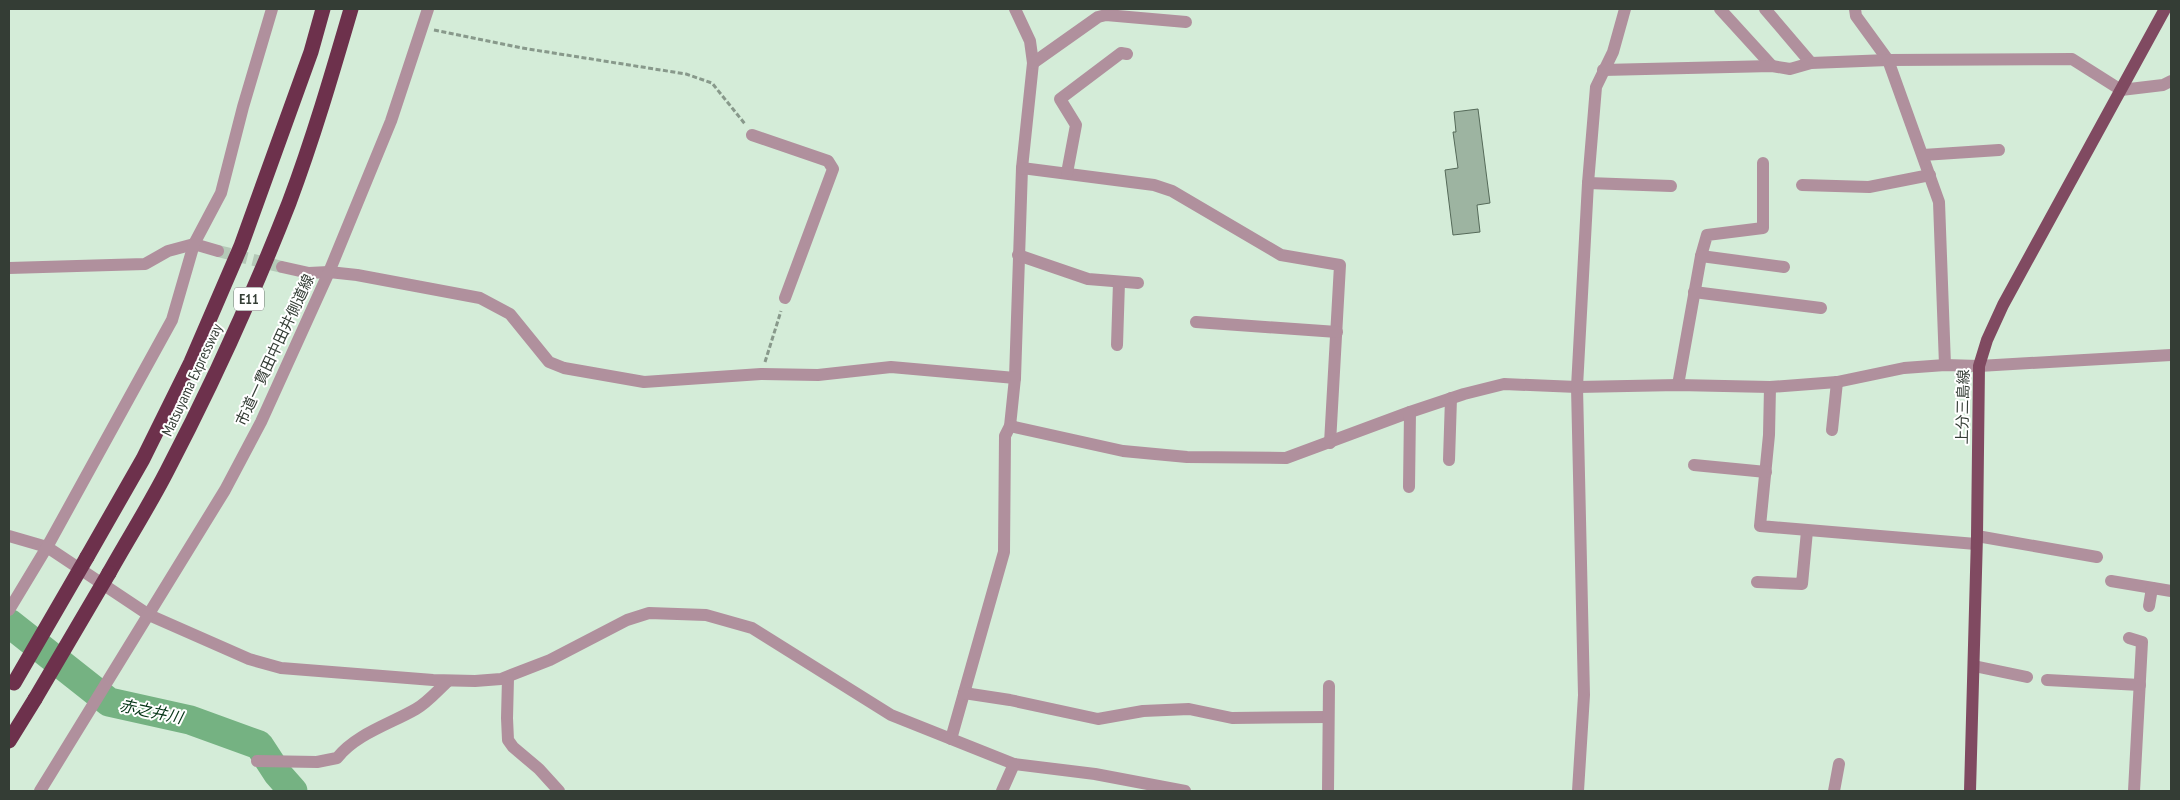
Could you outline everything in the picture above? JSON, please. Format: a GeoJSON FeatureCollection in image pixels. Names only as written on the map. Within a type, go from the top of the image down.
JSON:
{"type":"FeatureCollection","features":[{"type":"Feature","properties":{"kind":"highway","name":"Matsuyama Expressway"},"geometry":{"type":"LineString","coordinates":[[11,687],[143,459],[202,335],[241,246],[311,52],[323,9]]}},
{"type":"Feature","properties":{"kind":"highway","name":"Matsuyama Expressway"},"geometry":{"type":"LineString","coordinates":[[9,741],[167,472],[217,371],[263,268],[289,202],[326,95],[351,9]]}},
{"type":"Feature","properties":{"kind":"main road","name":"上分三島線"},"geometry":{"type":"LineString","coordinates":[[1970,791],[1979,366],[1987,340],[2003,305],[2165,9]]}},
{"type":"Feature","properties":{"kind":"street"},"geometry":{"type":"LineString","coordinates":[[9,610],[47,548],[172,320],[194,244],[221,193],[243,107],[272,9]]}},
{"type":"Feature","properties":{"kind":"street","name":"市道一貫田中田井側道線"},"geometry":{"type":"LineString","coordinates":[[40,791],[149,615],[183,555],[225,490],[257,430],[329,272],[392,121],[428,9]]}},
{"type":"Feature","properties":{"kind":"street"},"geometry":{"type":"LineString","coordinates":[[951,739],[1004,552],[1004,436],[1010,426],[1015,378],[1022,168],[1034,63],[1030,41],[1015,9]]}},
{"type":"Feature","properties":{"kind":"street"},"geometry":{"type":"LineString","coordinates":[[1578,791],[1584,695],[1577,387],[1588,183],[1596,87],[1613,52],[1625,9]]}},
{"type":"Feature","properties":{"kind":"street"},"geometry":{"type":"LineString","coordinates":[[1720,9],[1772,66]]}},
{"type":"Feature","properties":{"kind":"street"},"geometry":{"type":"LineString","coordinates":[[1765,9],[1811,63]]}},
{"type":"Feature","properties":{"kind":"street"},"geometry":{"type":"LineString","coordinates":[[1855,9],[1856,16],[1888,60],[1939,202],[1945,365]]}},
{"type":"Feature","properties":{"kind":"street"},"geometry":{"type":"LineString","coordinates":[[1034,63],[1098,17],[1106,15],[1186,22]]}},
{"type":"Feature","properties":{"kind":"street"},"geometry":{"type":"LineString","coordinates":[[1067,173],[1076,125],[1060,99],[1121,52],[1127,54]]}},
{"type":"Feature","properties":{"kind":"street"},"geometry":{"type":"LineString","coordinates":[[1603,70],[1772,66],[1790,69],[1811,63],[1888,60],[2072,59],[2121,90],[2163,85],[2171,81]]}},
{"type":"Feature","properties":{"kind":"street"},"geometry":{"type":"LineString","coordinates":[[752,134],[828,161],[833,169],[785,298]]}},
{"type":"Feature","properties":{"kind":"street"},"geometry":{"type":"LineString","coordinates":[[1923,155],[1999,150]]}},
{"type":"Feature","properties":{"kind":"street"},"geometry":{"type":"LineString","coordinates":[[1678,385],[1694,292],[1707,235],[1763,228],[1763,163]]}},
{"type":"Feature","properties":{"kind":"street"},"geometry":{"type":"LineString","coordinates":[[1022,168],[1154,186],[1172,191],[1281,254],[1340,265],[1330,442]]}},
{"type":"Feature","properties":{"kind":"street"},"geometry":{"type":"LineString","coordinates":[[1802,185],[1869,187],[1930,175]]}},
{"type":"Feature","properties":{"kind":"street"},"geometry":{"type":"LineString","coordinates":[[1588,183],[1671,186]]}},
{"type":"Feature","properties":{"kind":"street"},"geometry":{"type":"LineString","coordinates":[[9,268],[145,264],[168,251],[194,244],[218,251]]}},
{"type":"Feature","properties":{"kind":"street"},"geometry":{"type":"LineString","coordinates":[[1018,255],[1088,278],[1138,283]]}},
{"type":"Feature","properties":{"kind":"street"},"geometry":{"type":"LineString","coordinates":[[1701,256],[1784,267]]}},
{"type":"Feature","properties":{"kind":"street"},"geometry":{"type":"LineString","coordinates":[[282,268],[309,274],[329,272],[356,275],[480,298],[510,314],[549,362],[564,368],[644,382],[760,374],[818,376],[891,367],[1015,378]]}},
{"type":"Feature","properties":{"kind":"street"},"geometry":{"type":"LineString","coordinates":[[1117,345],[1119,282]]}},
{"type":"Feature","properties":{"kind":"street"},"geometry":{"type":"LineString","coordinates":[[1694,292],[1821,308]]}},
{"type":"Feature","properties":{"kind":"street"},"geometry":{"type":"LineString","coordinates":[[1196,322],[1337,332]]}},
{"type":"Feature","properties":{"kind":"street"},"geometry":{"type":"LineString","coordinates":[[1010,426],[1123,452],[1187,457],[1286,458],[1451,398],[1504,384],[1577,387],[1678,385],[1770,387],[1837,382],[1904,368],[1945,365],[1979,366],[2171,355]]}},
{"type":"Feature","properties":{"kind":"street"},"geometry":{"type":"LineString","coordinates":[[1832,430],[1837,382]]}},
{"type":"Feature","properties":{"kind":"street"},"geometry":{"type":"LineString","coordinates":[[1770,387],[1766,472],[1760,526],[1807,531],[1976,540],[2096,557]]}},
{"type":"Feature","properties":{"kind":"street"},"geometry":{"type":"LineString","coordinates":[[1449,460],[1451,398]]}},
{"type":"Feature","properties":{"kind":"street"},"geometry":{"type":"LineString","coordinates":[[1409,487],[1410,412]]}},
{"type":"Feature","properties":{"kind":"street"},"geometry":{"type":"LineString","coordinates":[[1694,465],[1766,472]]}},
{"type":"Feature","properties":{"kind":"street"},"geometry":{"type":"LineString","coordinates":[[1757,582],[1802,584],[1807,531]]}},
{"type":"Feature","properties":{"kind":"street"},"geometry":{"type":"LineString","coordinates":[[9,536],[47,548],[149,615],[249,659],[281,668],[448,681],[475,682],[508,678],[550,660],[628,620],[649,613],[706,615],[752,628],[891,715],[1014,764],[1095,774],[1185,791]]}},
{"type":"Feature","properties":{"kind":"street"},"geometry":{"type":"LineString","coordinates":[[2111,581],[2171,591]]}},
{"type":"Feature","properties":{"kind":"street"},"geometry":{"type":"LineString","coordinates":[[2149,606],[2152,588]]}},
{"type":"Feature","properties":{"kind":"street"},"geometry":{"type":"LineString","coordinates":[[2129,638],[2142,642],[2134,791]]}},
{"type":"Feature","properties":{"kind":"street"},"geometry":{"type":"LineString","coordinates":[[1974,666],[2027,677]]}},
{"type":"Feature","properties":{"kind":"street"},"geometry":{"type":"LineString","coordinates":[[508,678],[508,740],[559,791]]}},
{"type":"Feature","properties":{"kind":"street"},"geometry":{"type":"LineString","coordinates":[[2047,680],[2140,685]]}},
{"type":"Feature","properties":{"kind":"street"},"geometry":{"type":"LineString","coordinates":[[257,761],[289,760],[317,762],[337,758],[343,750],[358,740],[418,708],[448,681]]}},
{"type":"Feature","properties":{"kind":"street"},"geometry":{"type":"LineString","coordinates":[[1328,686],[1328,791]]}},
{"type":"Feature","properties":{"kind":"street"},"geometry":{"type":"LineString","coordinates":[[964,692],[1098,719],[1143,711],[1189,709],[1232,718],[1328,717]]}},
{"type":"Feature","properties":{"kind":"street"},"geometry":{"type":"LineString","coordinates":[[1002,791],[1014,764]]}},
{"type":"Feature","properties":{"kind":"street"},"geometry":{"type":"LineString","coordinates":[[1834,791],[1840,764]]}},
{"type":"Feature","properties":{"kind":"path"},"geometry":{"type":"LineString","coordinates":[[421,27],[522,48],[686,74],[712,83],[752,134]]}},
{"type":"Feature","properties":{"kind":"path"},"geometry":{"type":"LineString","coordinates":[[760,374],[785,298]]}},
{"type":"Feature","properties":{"kind":"building"},"geometry":{"type":"Polygon","coordinates":[[[1478,109],[1490,203],[1477,205],[1480,232],[1453,235],[1445,170],[1458,168],[1453,132],[1456,132],[1454,112],[1478,109]]]}},
{"type":"Feature","properties":{"kind":"waterway","name":"赤之井川"},"geometry":{"type":"LineString","coordinates":[[9,623],[109,702],[190,720],[259,745],[278,774],[293,791]]}},
{"type":"Feature","properties":{"kind":"tunnel"},"geometry":{"type":"LineString","coordinates":[[218,251],[282,267]]}}]}
